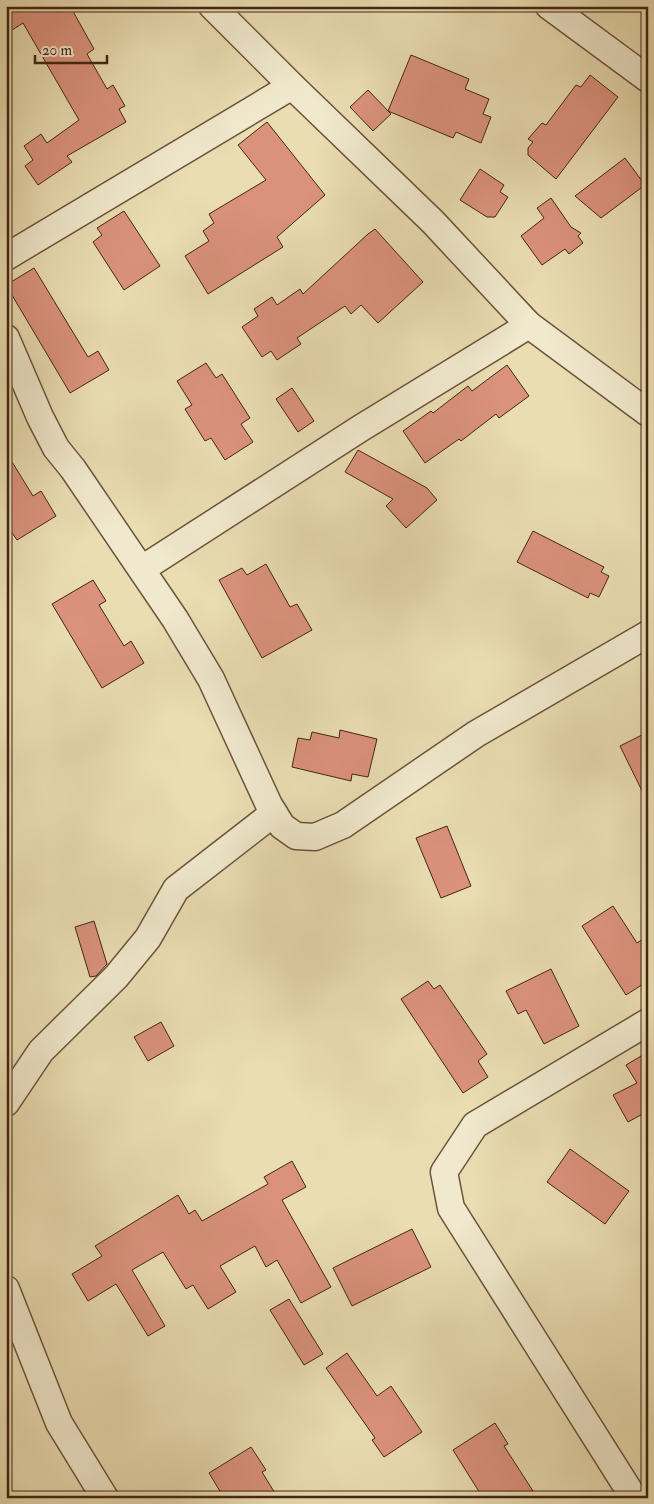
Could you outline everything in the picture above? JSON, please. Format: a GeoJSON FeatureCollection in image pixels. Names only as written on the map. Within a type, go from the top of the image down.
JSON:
{"type":"FeatureCollection","features":[{"type":"Feature","properties":{"kind":"street"},"geometry":{"type":"LineString","coordinates":[[212,6],[433,222],[529,325],[648,412]]}},
{"type":"Feature","properties":{"kind":"street"},"geometry":{"type":"LineString","coordinates":[[549,6],[648,79]]}},
{"type":"Feature","properties":{"kind":"street"},"geometry":{"type":"LineString","coordinates":[[6,258],[292,86]]}},
{"type":"Feature","properties":{"kind":"street"},"geometry":{"type":"LineString","coordinates":[[142,570],[346,438],[529,325]]}},
{"type":"Feature","properties":{"kind":"street"},"geometry":{"type":"LineString","coordinates":[[6,338],[40,418],[56,448],[73,469],[175,619],[211,679],[274,813],[282,826],[296,836],[315,837],[343,826],[476,734],[648,634]]}},
{"type":"Feature","properties":{"kind":"street"},"geometry":{"type":"LineString","coordinates":[[6,1103],[41,1051],[116,977],[143,944],[176,889],[274,813]]}},
{"type":"Feature","properties":{"kind":"street"},"geometry":{"type":"LineString","coordinates":[[634,1498],[451,1208],[444,1172],[475,1125],[648,1022]]}},
{"type":"Feature","properties":{"kind":"street"},"geometry":{"type":"LineString","coordinates":[[6,1289],[59,1423],[105,1498]]}},
{"type":"Feature","properties":{"kind":"building"},"geometry":{"type":"Polygon","coordinates":[[[6,6],[70,6],[94,49],[87,54],[107,89],[113,85],[125,106],[119,109],[126,122],[67,156],[72,162],[38,185],[25,166],[33,160],[24,146],[41,134],[47,143],[79,120],[23,23],[6,34],[6,6]]]}},
{"type":"Feature","properties":{"kind":"building"},"geometry":{"type":"Polygon","coordinates":[[[411,55],[469,79],[465,89],[489,99],[483,114],[491,117],[481,143],[456,132],[453,138],[388,111],[411,55]]]}},
{"type":"Feature","properties":{"kind":"building"},"geometry":{"type":"Polygon","coordinates":[[[590,75],[618,97],[556,179],[528,155],[528,148],[533,142],[528,139],[542,123],[546,125],[576,85],[581,87],[590,75]]]}},
{"type":"Feature","properties":{"kind":"building"},"geometry":{"type":"Polygon","coordinates":[[[368,90],[391,114],[373,131],[350,107],[368,90]]]}},
{"type":"Feature","properties":{"kind":"building"},"geometry":{"type":"Polygon","coordinates":[[[267,122],[325,195],[277,237],[283,247],[208,294],[185,256],[209,241],[203,231],[214,223],[209,214],[266,180],[238,145],[267,122]]]}},
{"type":"Feature","properties":{"kind":"building"},"geometry":{"type":"Polygon","coordinates":[[[625,158],[645,185],[601,218],[575,196],[625,158]]]}},
{"type":"Feature","properties":{"kind":"building"},"geometry":{"type":"Polygon","coordinates":[[[480,169],[504,185],[500,192],[508,197],[495,217],[487,217],[460,200],[480,169]]]}},
{"type":"Feature","properties":{"kind":"building"},"geometry":{"type":"Polygon","coordinates":[[[551,198],[571,227],[581,233],[578,236],[583,243],[569,254],[565,249],[542,265],[521,236],[544,218],[537,208],[551,198]]]}},
{"type":"Feature","properties":{"kind":"building"},"geometry":{"type":"Polygon","coordinates":[[[124,211],[160,266],[124,290],[93,242],[102,235],[97,228],[124,211]]]}},
{"type":"Feature","properties":{"kind":"building"},"geometry":{"type":"Polygon","coordinates":[[[375,229],[423,282],[378,323],[361,305],[351,314],[345,306],[297,338],[301,344],[277,360],[271,351],[262,357],[242,327],[258,316],[254,309],[272,297],[277,305],[300,289],[303,294],[375,229]]]}},
{"type":"Feature","properties":{"kind":"building"},"geometry":{"type":"Polygon","coordinates":[[[34,268],[88,357],[98,351],[109,370],[70,393],[6,285],[34,268]]]}},
{"type":"Feature","properties":{"kind":"building"},"geometry":{"type":"Polygon","coordinates":[[[206,363],[216,378],[222,374],[250,418],[241,424],[253,442],[225,460],[211,438],[205,441],[185,409],[192,405],[177,381],[206,363]]]}},
{"type":"Feature","properties":{"kind":"building"},"geometry":{"type":"Polygon","coordinates":[[[507,365],[529,396],[499,418],[496,414],[461,441],[459,439],[425,463],[403,431],[431,411],[433,413],[468,386],[472,391],[507,365]]]}},
{"type":"Feature","properties":{"kind":"building"},"geometry":{"type":"Polygon","coordinates":[[[292,388],[314,421],[298,432],[276,399],[292,388]]]}},
{"type":"Feature","properties":{"kind":"building"},"geometry":{"type":"Polygon","coordinates":[[[358,450],[427,488],[437,500],[406,528],[386,506],[393,499],[345,472],[358,450]]]}},
{"type":"Feature","properties":{"kind":"building"},"geometry":{"type":"Polygon","coordinates":[[[6,452],[33,496],[41,491],[56,516],[17,540],[6,524],[6,452]]]}},
{"type":"Feature","properties":{"kind":"building"},"geometry":{"type":"Polygon","coordinates":[[[533,531],[604,567],[601,572],[609,576],[599,597],[590,593],[588,598],[517,562],[533,531]]]}},
{"type":"Feature","properties":{"kind":"building"},"geometry":{"type":"Polygon","coordinates":[[[266,564],[290,607],[297,604],[312,630],[262,658],[219,580],[242,568],[247,575],[266,564]]]}},
{"type":"Feature","properties":{"kind":"building"},"geometry":{"type":"Polygon","coordinates":[[[93,580],[106,601],[99,605],[124,646],[131,641],[144,663],[102,688],[52,604],[93,580]]]}},
{"type":"Feature","properties":{"kind":"building"},"geometry":{"type":"Polygon","coordinates":[[[340,730],[377,739],[368,777],[352,774],[351,781],[292,767],[298,738],[310,740],[312,732],[339,738],[340,730]]]}},
{"type":"Feature","properties":{"kind":"building"},"geometry":{"type":"Polygon","coordinates":[[[642,735],[648,748],[648,803],[620,746],[642,735]]]}},
{"type":"Feature","properties":{"kind":"building"},"geometry":{"type":"Polygon","coordinates":[[[447,826],[471,886],[441,898],[416,838],[447,826]]]}},
{"type":"Feature","properties":{"kind":"building"},"geometry":{"type":"Polygon","coordinates":[[[613,906],[637,943],[648,936],[648,981],[626,995],[582,926],[613,906]]]}},
{"type":"Feature","properties":{"kind":"building"},"geometry":{"type":"Polygon","coordinates":[[[94,921],[107,964],[96,976],[90,977],[75,927],[94,921]]]}},
{"type":"Feature","properties":{"kind":"building"},"geometry":{"type":"Polygon","coordinates":[[[551,969],[579,1026],[544,1044],[526,1010],[518,1014],[506,991],[551,969]]]}},
{"type":"Feature","properties":{"kind":"building"},"geometry":{"type":"Polygon","coordinates":[[[428,981],[434,989],[440,985],[487,1054],[478,1061],[488,1077],[463,1093],[401,999],[428,981]]]}},
{"type":"Feature","properties":{"kind":"building"},"geometry":{"type":"Polygon","coordinates":[[[161,1022],[174,1046],[148,1061],[134,1037],[161,1022]]]}},
{"type":"Feature","properties":{"kind":"building"},"geometry":{"type":"Polygon","coordinates":[[[648,1052],[648,1111],[628,1122],[613,1095],[637,1083],[626,1065],[648,1052]]]}},
{"type":"Feature","properties":{"kind":"building"},"geometry":{"type":"Polygon","coordinates":[[[570,1149],[629,1191],[605,1224],[547,1182],[570,1149]]]}},
{"type":"Feature","properties":{"kind":"building"},"geometry":{"type":"Polygon","coordinates":[[[292,1161],[306,1187],[282,1200],[331,1287],[301,1303],[277,1260],[266,1267],[255,1246],[220,1266],[236,1292],[208,1309],[193,1285],[186,1289],[163,1252],[132,1270],[165,1326],[148,1336],[116,1284],[88,1301],[72,1274],[102,1256],[95,1246],[178,1195],[189,1214],[195,1210],[202,1221],[268,1184],[264,1177],[292,1161]]]}},
{"type":"Feature","properties":{"kind":"building"},"geometry":{"type":"Polygon","coordinates":[[[412,1229],[431,1267],[352,1306],[333,1268],[412,1229]]]}},
{"type":"Feature","properties":{"kind":"building"},"geometry":{"type":"Polygon","coordinates":[[[289,1299],[323,1354],[304,1365],[270,1310],[289,1299]]]}},
{"type":"Feature","properties":{"kind":"building"},"geometry":{"type":"Polygon","coordinates":[[[347,1353],[377,1396],[391,1386],[422,1432],[384,1457],[372,1440],[375,1438],[326,1368],[347,1353]]]}},
{"type":"Feature","properties":{"kind":"building"},"geometry":{"type":"Polygon","coordinates":[[[495,1423],[508,1444],[504,1446],[533,1491],[523,1498],[483,1498],[453,1450],[495,1423]]]}},
{"type":"Feature","properties":{"kind":"building"},"geometry":{"type":"Polygon","coordinates":[[[251,1447],[266,1470],[262,1472],[278,1498],[224,1498],[209,1473],[251,1447]]]}}]}
